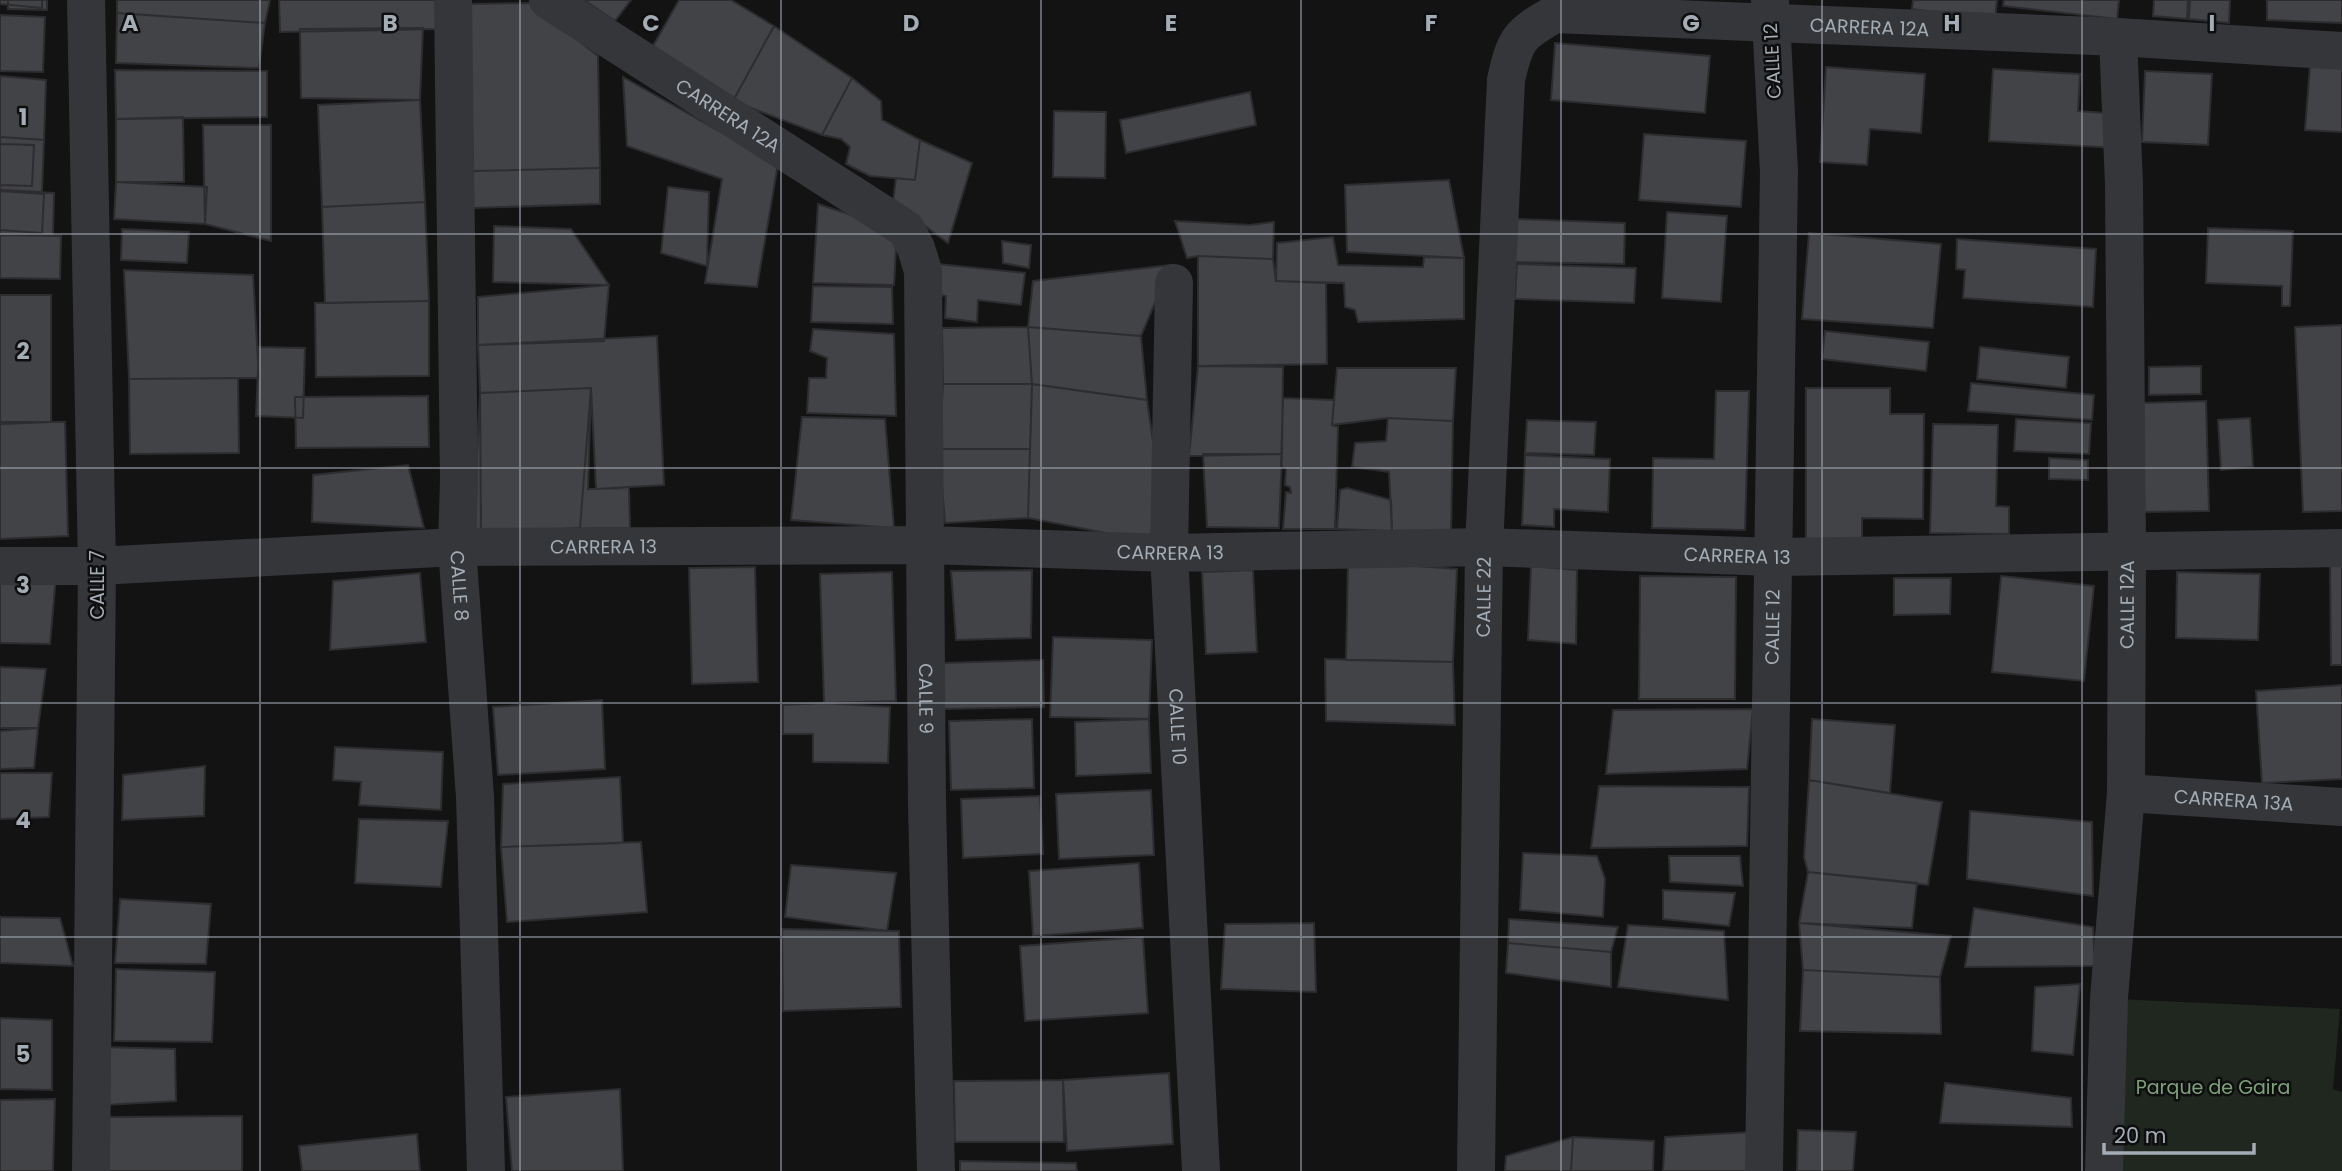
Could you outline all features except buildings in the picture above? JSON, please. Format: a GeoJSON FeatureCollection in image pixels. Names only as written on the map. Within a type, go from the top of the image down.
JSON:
{"type":"FeatureCollection","features":[{"type":"Feature","properties":{"kind":"street","name":"CALLE 7"},"geometry":{"type":"LineString","coordinates":[[86,0],[97,566],[91,1171]]}},
{"type":"Feature","properties":{"kind":"street","name":"CALLE 8"},"geometry":{"type":"LineString","coordinates":[[453,0],[459,480],[457,547],[475,797],[486,1171]]}},
{"type":"Feature","properties":{"kind":"street","name":"CARRERA 12A"},"geometry":{"type":"LineString","coordinates":[[548,0],[906,229]]}},
{"type":"Feature","properties":{"kind":"street","name":"CARRERA 12A"},"geometry":{"type":"LineString","coordinates":[[1527,29],[1555,14],[1769,11],[2342,51]]}},
{"type":"Feature","properties":{"kind":"street","name":"CALLE 12"},"geometry":{"type":"LineString","coordinates":[[1764,1171],[1779,172],[1769,11]]}},
{"type":"Feature","properties":{"kind":"street","name":"CALLE 22"},"geometry":{"type":"LineString","coordinates":[[1476,1171],[1484,548],[1506,79],[1512,52],[1527,29]]}},
{"type":"Feature","properties":{"kind":"street","name":"CALLE 12A"},"geometry":{"type":"LineString","coordinates":[[2104,1171],[2109,999],[2126,793],[2124,185],[2118,37]]}},
{"type":"Feature","properties":{"kind":"street","name":"CALLE 9"},"geometry":{"type":"LineString","coordinates":[[906,229],[916,248],[923,271],[928,818],[936,1171]]}},
{"type":"Feature","properties":{"kind":"street","name":"CALLE 10"},"geometry":{"type":"LineString","coordinates":[[1174,283],[1169,553],[1201,1171]]}},
{"type":"Feature","properties":{"kind":"street","name":"CARRERA 13"},"geometry":{"type":"LineString","coordinates":[[0,566],[97,566],[457,547],[926,545],[1169,553],[1484,548],[1775,557],[2342,548]]}},
{"type":"Feature","properties":{"kind":"street","name":"CARRERA 13A"},"geometry":{"type":"LineString","coordinates":[[2126,793],[2342,807]]}},
{"type":"Feature","properties":{"kind":"green space","name":"Parque de Gaira"},"geometry":{"type":"Polygon","coordinates":[[[2116,999],[2340,1009],[2333,1089],[2342,1092],[2342,1171],[2109,1171],[2116,999]]]}}]}
